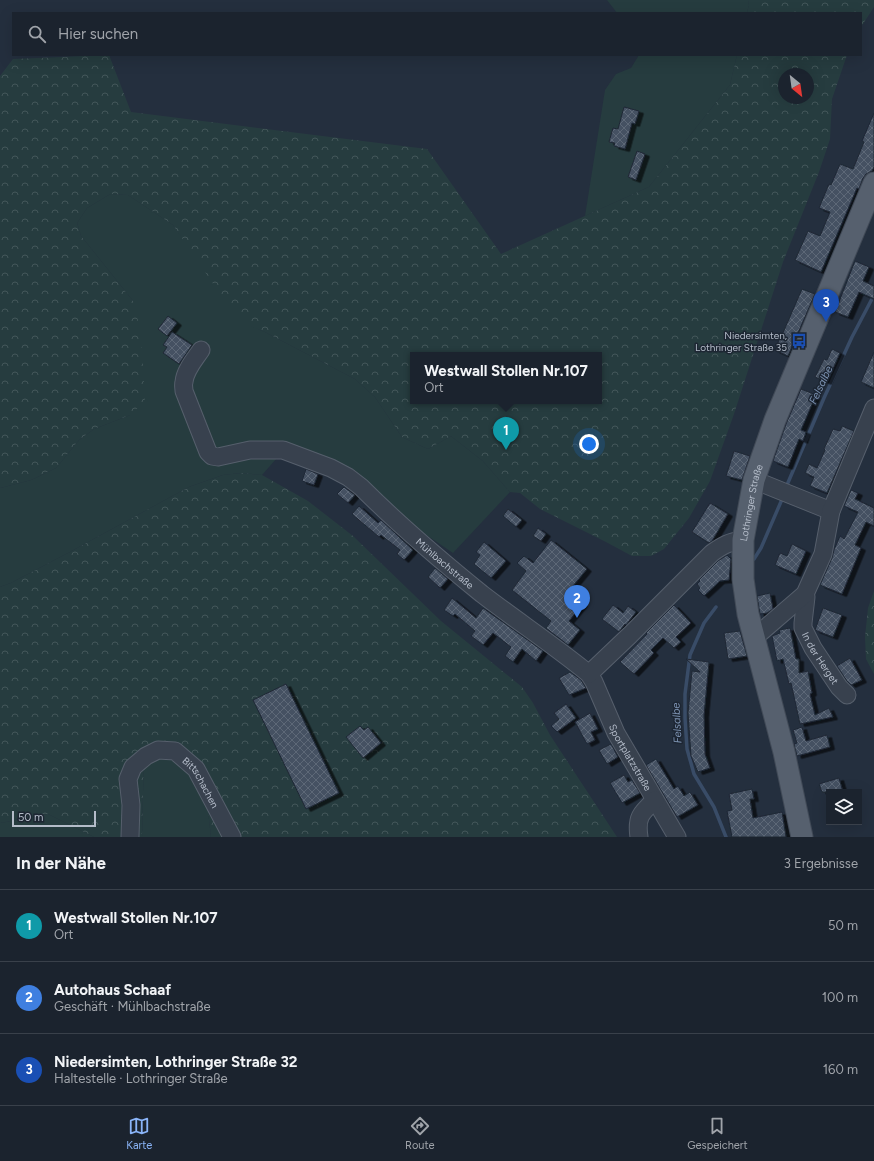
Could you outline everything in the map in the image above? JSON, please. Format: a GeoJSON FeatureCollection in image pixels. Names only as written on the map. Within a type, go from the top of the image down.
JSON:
{"type":"FeatureCollection","features":[{"type":"Feature","properties":{"kind":"main road","name":"Lothringer Straße"},"geometry":{"type":"LineString","coordinates":[[802,837],[784,752],[745,598],[743,579],[743,540],[754,480],[775,420],[874,183]]}},
{"type":"Feature","properties":{"kind":"street","name":"Mühlbachstraße"},"geometry":{"type":"LineString","coordinates":[[201,350],[186,374],[184,391],[208,452],[212,456],[218,457],[250,450],[283,450],[331,468],[348,477],[460,576],[589,674]]}},
{"type":"Feature","properties":{"kind":"street","name":"In der Herget"},"geometry":{"type":"LineString","coordinates":[[754,638],[805,594],[823,554],[831,511],[874,408]]}},
{"type":"Feature","properties":{"kind":"street"},"geometry":{"type":"LineString","coordinates":[[754,480],[831,511]]}},
{"type":"Feature","properties":{"kind":"street"},"geometry":{"type":"LineString","coordinates":[[589,674],[630,636],[712,553],[730,542],[743,540]]}},
{"type":"Feature","properties":{"kind":"street","name":"In der Herget"},"geometry":{"type":"LineString","coordinates":[[805,594],[806,598],[802,623],[803,628],[813,648],[846,696]]}},
{"type":"Feature","properties":{"kind":"street","name":"Sportplatzstraße"},"geometry":{"type":"LineString","coordinates":[[589,674],[594,682],[616,733],[677,837]]}},
{"type":"Feature","properties":{"kind":"street","name":"Bittschachen"},"geometry":{"type":"LineString","coordinates":[[130,837],[131,805],[128,779],[133,767],[146,756],[158,750],[175,751],[196,769],[232,837]]}},
{"type":"Feature","properties":{"kind":"street"},"geometry":{"type":"LineString","coordinates":[[640,837],[638,821],[642,813],[655,800]]}},
{"type":"Feature","properties":{"kind":"green space"},"geometry":{"type":"Polygon","coordinates":[[[607,0],[748,0],[749,5],[747,12],[616,12],[607,0]]]}},
{"type":"Feature","properties":{"kind":"green space"},"geometry":{"type":"Polygon","coordinates":[[[748,0],[874,0],[874,7],[862,25],[862,12],[747,12],[749,5],[748,0]]]}},
{"type":"Feature","properties":{"kind":"green space"},"geometry":{"type":"Polygon","coordinates":[[[109,56],[131,112],[427,149],[501,254],[649,187],[730,85],[737,56],[847,56],[832,99],[830,139],[819,172],[783,262],[734,414],[710,481],[689,518],[664,549],[651,556],[632,556],[540,509],[520,493],[510,492],[483,461],[451,436],[428,449],[402,437],[375,397],[355,379],[265,332],[245,324],[224,300],[173,225],[128,195],[110,194],[87,208],[77,223],[81,236],[133,301],[141,332],[145,401],[130,415],[94,429],[79,440],[56,468],[31,480],[0,488],[0,76],[13,59],[109,56]]]}},
{"type":"Feature","properties":{"kind":"green space"},"geometry":{"type":"Polygon","coordinates":[[[638,56],[737,56],[730,85],[649,187],[585,216],[605,90],[616,74],[631,68],[638,56]]]}},
{"type":"Feature","properties":{"kind":"green space"},"geometry":{"type":"Polygon","coordinates":[[[110,194],[128,195],[173,225],[245,323],[355,379],[375,397],[402,437],[428,449],[451,436],[483,461],[510,492],[453,553],[413,526],[348,470],[277,458],[262,475],[242,473],[223,475],[189,487],[70,552],[11,583],[0,587],[0,488],[31,480],[56,468],[79,440],[94,429],[130,415],[133,301],[81,236],[77,223],[87,208],[110,194]]]}},
{"type":"Feature","properties":{"kind":"green space"},"geometry":{"type":"Polygon","coordinates":[[[242,473],[262,475],[308,501],[353,536],[441,621],[522,687],[533,703],[550,735],[617,837],[211,837],[204,775],[178,745],[144,747],[142,837],[94,837],[48,814],[0,823],[0,587],[11,583],[70,552],[189,487],[223,475],[242,473]]]}},
{"type":"Feature","properties":{"kind":"green space"},"geometry":{"type":"Polygon","coordinates":[[[874,591],[874,674],[866,659],[865,637],[868,608],[874,591]]]}},
{"type":"Feature","properties":{"kind":"green space"},"geometry":{"type":"Polygon","coordinates":[[[178,745],[204,774],[211,837],[142,837],[144,747],[178,745]]]}},
{"type":"Feature","properties":{"kind":"green space"},"geometry":{"type":"Polygon","coordinates":[[[48,814],[94,837],[0,837],[0,823],[48,814]]]}},
{"type":"Feature","properties":{"kind":"building"},"geometry":{"type":"Polygon","coordinates":[[[624,107],[639,111],[635,124],[632,123],[625,149],[614,146],[615,143],[609,142],[613,128],[618,129],[624,107]]]}},
{"type":"Feature","properties":{"kind":"building"},"geometry":{"type":"Polygon","coordinates":[[[874,113],[874,167],[872,171],[866,174],[863,178],[859,189],[857,188],[821,272],[795,260],[808,231],[820,236],[830,212],[819,208],[829,184],[831,185],[840,164],[853,169],[864,142],[862,141],[874,113]]]}},
{"type":"Feature","properties":{"kind":"building"},"geometry":{"type":"Polygon","coordinates":[[[637,151],[645,154],[636,180],[628,177],[637,151]]]}},
{"type":"Feature","properties":{"kind":"building"},"geometry":{"type":"Polygon","coordinates":[[[855,261],[869,267],[863,281],[874,286],[874,299],[859,292],[848,317],[835,312],[855,261]]]}},
{"type":"Feature","properties":{"kind":"building"},"geometry":{"type":"Polygon","coordinates":[[[802,289],[815,294],[788,356],[775,350],[802,289]]]}},
{"type":"Feature","properties":{"kind":"building"},"geometry":{"type":"Polygon","coordinates":[[[168,316],[177,323],[167,336],[158,329],[168,316]]]}},
{"type":"Feature","properties":{"kind":"building"},"geometry":{"type":"Polygon","coordinates":[[[172,332],[192,345],[179,364],[163,353],[167,347],[163,345],[172,332]]]}},
{"type":"Feature","properties":{"kind":"building"},"geometry":{"type":"Polygon","coordinates":[[[832,349],[840,353],[827,382],[815,377],[824,359],[827,360],[832,349]]]}},
{"type":"Feature","properties":{"kind":"building"},"geometry":{"type":"Polygon","coordinates":[[[874,352],[874,388],[861,382],[874,352]]]}},
{"type":"Feature","properties":{"kind":"building"},"geometry":{"type":"Polygon","coordinates":[[[801,389],[816,395],[801,430],[806,432],[803,441],[799,439],[788,467],[773,461],[786,424],[801,389]]]}},
{"type":"Feature","properties":{"kind":"building"},"geometry":{"type":"Polygon","coordinates":[[[842,426],[854,431],[827,493],[810,486],[814,477],[805,473],[809,464],[817,468],[833,429],[840,431],[842,426]]]}},
{"type":"Feature","properties":{"kind":"building"},"geometry":{"type":"Polygon","coordinates":[[[734,451],[750,456],[742,480],[726,476],[734,451]]]}},
{"type":"Feature","properties":{"kind":"building"},"geometry":{"type":"Polygon","coordinates":[[[306,469],[318,474],[314,485],[302,481],[306,469]]]}},
{"type":"Feature","properties":{"kind":"building"},"geometry":{"type":"Polygon","coordinates":[[[344,487],[355,495],[348,503],[337,494],[344,487]]]}},
{"type":"Feature","properties":{"kind":"building"},"geometry":{"type":"Polygon","coordinates":[[[851,490],[858,493],[855,499],[874,508],[874,526],[866,522],[855,545],[861,548],[842,594],[820,585],[840,536],[844,539],[858,512],[844,506],[851,490]]]}},
{"type":"Feature","properties":{"kind":"building"},"geometry":{"type":"Polygon","coordinates":[[[710,503],[728,514],[712,541],[709,543],[692,532],[710,503]]]}},
{"type":"Feature","properties":{"kind":"building"},"geometry":{"type":"Polygon","coordinates":[[[359,506],[378,523],[381,520],[413,550],[404,560],[397,554],[400,550],[381,535],[379,537],[352,514],[359,506]]]}},
{"type":"Feature","properties":{"kind":"building"},"geometry":{"type":"Polygon","coordinates":[[[508,509],[522,520],[516,527],[503,516],[508,509]]]}},
{"type":"Feature","properties":{"kind":"building"},"geometry":{"type":"Polygon","coordinates":[[[538,528],[546,534],[541,541],[533,536],[538,528]]]}},
{"type":"Feature","properties":{"kind":"building"},"geometry":{"type":"Polygon","coordinates":[[[551,540],[587,569],[568,592],[583,604],[569,621],[580,630],[568,645],[546,628],[551,621],[512,590],[526,571],[517,563],[524,556],[533,563],[551,540]]]}},
{"type":"Feature","properties":{"kind":"building"},"geometry":{"type":"Polygon","coordinates":[[[484,542],[506,561],[491,578],[474,564],[480,555],[476,552],[484,542]]]}},
{"type":"Feature","properties":{"kind":"building"},"geometry":{"type":"Polygon","coordinates":[[[792,544],[806,551],[796,574],[775,565],[780,553],[787,556],[792,544]]]}},
{"type":"Feature","properties":{"kind":"building"},"geometry":{"type":"Polygon","coordinates":[[[727,555],[731,559],[729,580],[720,581],[704,596],[698,590],[700,588],[697,584],[700,581],[699,580],[718,561],[727,555]]]}},
{"type":"Feature","properties":{"kind":"building"},"geometry":{"type":"Polygon","coordinates":[[[435,568],[448,579],[440,588],[428,577],[435,568]]]}},
{"type":"Feature","properties":{"kind":"building"},"geometry":{"type":"Polygon","coordinates":[[[770,593],[773,609],[767,613],[760,614],[757,596],[770,593]]]}},
{"type":"Feature","properties":{"kind":"building"},"geometry":{"type":"Polygon","coordinates":[[[452,598],[476,618],[483,608],[543,651],[536,661],[522,649],[513,662],[505,656],[511,647],[493,633],[483,645],[471,636],[475,631],[455,614],[453,616],[444,610],[452,598]]]}},
{"type":"Feature","properties":{"kind":"building"},"geometry":{"type":"Polygon","coordinates":[[[613,605],[623,613],[628,606],[636,612],[619,632],[602,619],[613,605]]]}},
{"type":"Feature","properties":{"kind":"building"},"geometry":{"type":"Polygon","coordinates":[[[674,605],[691,623],[676,637],[681,642],[674,648],[663,638],[651,650],[654,653],[634,674],[620,662],[674,605]]]}},
{"type":"Feature","properties":{"kind":"building"},"geometry":{"type":"Polygon","coordinates":[[[823,608],[842,615],[833,637],[815,630],[823,608]]]}},
{"type":"Feature","properties":{"kind":"building"},"geometry":{"type":"Polygon","coordinates":[[[790,628],[796,659],[799,659],[799,673],[808,671],[812,693],[810,694],[815,715],[829,708],[833,717],[800,724],[791,683],[789,684],[783,659],[777,661],[772,636],[780,633],[779,630],[790,628]]]}},
{"type":"Feature","properties":{"kind":"building"},"geometry":{"type":"Polygon","coordinates":[[[740,631],[747,656],[728,659],[724,633],[740,631]]]}},
{"type":"Feature","properties":{"kind":"building"},"geometry":{"type":"Polygon","coordinates":[[[850,658],[862,680],[851,685],[837,666],[850,658]]]}},
{"type":"Feature","properties":{"kind":"building"},"geometry":{"type":"Polygon","coordinates":[[[686,659],[709,662],[704,715],[705,754],[710,768],[698,772],[691,756],[688,713],[692,671],[700,672],[686,659]]]}},
{"type":"Feature","properties":{"kind":"building"},"geometry":{"type":"Polygon","coordinates":[[[570,672],[581,680],[586,688],[569,695],[559,678],[570,672]]]}},
{"type":"Feature","properties":{"kind":"building"},"geometry":{"type":"Polygon","coordinates":[[[286,684],[339,793],[306,809],[253,700],[286,684]]]}},
{"type":"Feature","properties":{"kind":"building"},"geometry":{"type":"Polygon","coordinates":[[[566,704],[576,718],[557,732],[551,726],[559,719],[554,713],[566,704]]]}},
{"type":"Feature","properties":{"kind":"building"},"geometry":{"type":"Polygon","coordinates":[[[590,713],[598,729],[591,732],[595,740],[587,744],[575,722],[590,713]]]}},
{"type":"Feature","properties":{"kind":"building"},"geometry":{"type":"Polygon","coordinates":[[[360,726],[364,730],[368,727],[381,743],[363,758],[346,737],[360,726]]]}},
{"type":"Feature","properties":{"kind":"building"},"geometry":{"type":"Polygon","coordinates":[[[802,727],[806,741],[827,735],[830,747],[797,756],[794,744],[797,743],[793,730],[802,727]]]}},
{"type":"Feature","properties":{"kind":"building"},"geometry":{"type":"Polygon","coordinates":[[[611,744],[618,757],[607,764],[599,750],[611,744]]]}},
{"type":"Feature","properties":{"kind":"building"},"geometry":{"type":"Polygon","coordinates":[[[656,759],[674,789],[678,786],[684,796],[690,792],[698,805],[677,817],[646,765],[656,759]]]}},
{"type":"Feature","properties":{"kind":"building"},"geometry":{"type":"Polygon","coordinates":[[[624,775],[628,782],[632,780],[640,793],[622,803],[610,783],[624,775]]]}},
{"type":"Feature","properties":{"kind":"building"},"geometry":{"type":"Polygon","coordinates":[[[839,778],[842,789],[826,789],[826,792],[822,792],[819,784],[839,778]]]}},
{"type":"Feature","properties":{"kind":"building"},"geometry":{"type":"Polygon","coordinates":[[[752,789],[754,799],[750,799],[753,818],[782,812],[786,837],[732,837],[727,811],[732,810],[729,794],[752,789]]]}},
{"type":"Feature","properties":{"kind":"waterway","name":"Felsalbe"},"geometry":{"type":"LineString","coordinates":[[787,485],[824,398],[852,337],[874,295]]}},
{"type":"Feature","properties":{"kind":"waterway","name":"Felsalbe"},"geometry":{"type":"LineString","coordinates":[[754,559],[761,548],[783,497]]}},
{"type":"Feature","properties":{"kind":"waterway","name":"Felsalbe"},"geometry":{"type":"LineString","coordinates":[[716,607],[704,623],[690,655],[685,694],[685,718],[687,749],[694,774],[714,807],[726,837]]}},
{"type":"Feature","properties":{"kind":"place","name":"Niedersimten, Lothringer Straße 32"},"geometry":{"type":"Point","coordinates":[826,322]}},
{"type":"Feature","properties":{"kind":"place","name":"Niedersimten, Lothringer Straße 35"},"geometry":{"type":"Point","coordinates":[799,341]}},
{"type":"Feature","properties":{"kind":"place","name":"Westwall Stollen Nr.107"},"geometry":{"type":"Point","coordinates":[506,450]}},
{"type":"Feature","properties":{"kind":"place","name":"Autohaus Schaaf"},"geometry":{"type":"Point","coordinates":[577,618]}}]}
